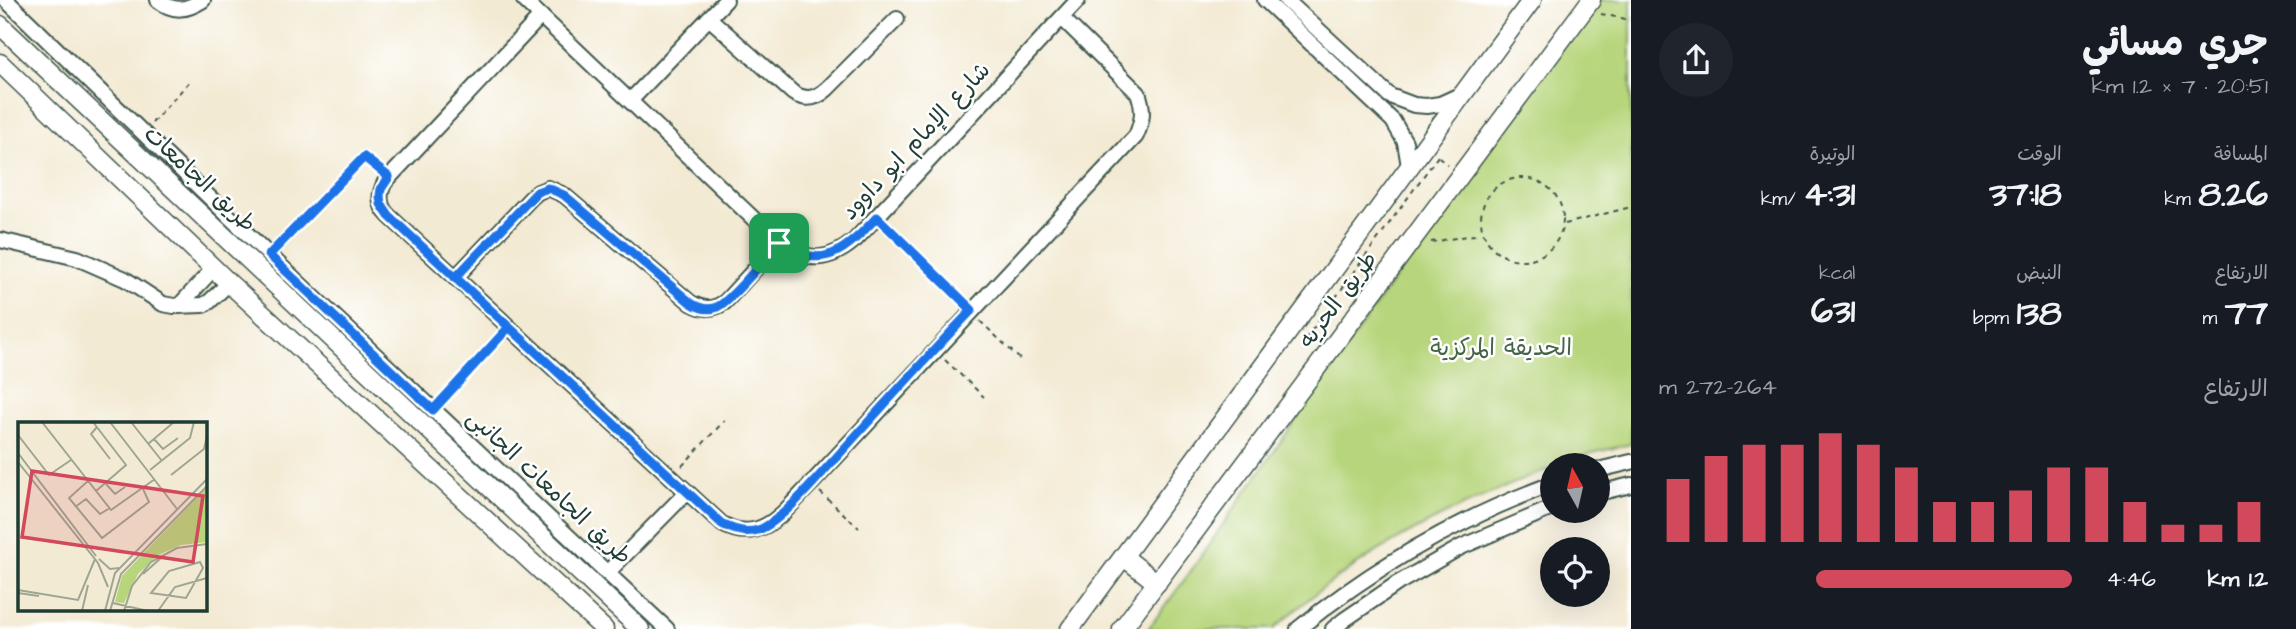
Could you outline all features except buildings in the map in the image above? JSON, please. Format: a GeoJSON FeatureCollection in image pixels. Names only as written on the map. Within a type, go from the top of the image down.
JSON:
{"type":"FeatureCollection","features":[{"type":"Feature","properties":{"kind":"main road","name":"طريق الحريه"},"geometry":{"type":"LineString","coordinates":[[1070,629],[1409,166],[1431,151],[1464,93],[1532,0]]}},
{"type":"Feature","properties":{"kind":"main road","name":"طريق الحريه"},"geometry":{"type":"LineString","coordinates":[[1122,629],[1587,5]]}},
{"type":"Feature","properties":{"kind":"main road","name":"طريق الجامعات"},"geometry":{"type":"LineString","coordinates":[[0,25],[261,258],[640,629]]}},
{"type":"Feature","properties":{"kind":"main road"},"geometry":{"type":"LineString","coordinates":[[0,63],[229,283],[604,629]]}},
{"type":"Feature","properties":{"kind":"main road"},"geometry":{"type":"LineString","coordinates":[[229,283],[261,258]]}},
{"type":"Feature","properties":{"kind":"main road"},"geometry":{"type":"LineString","coordinates":[[1124,557],[1157,583]]}},
{"type":"Feature","properties":{"kind":"main road"},"geometry":{"type":"LineString","coordinates":[[594,586],[607,573]]}},
{"type":"Feature","properties":{"kind":"street","name":"طريق الجامعات الجانبى"},"geometry":{"type":"LineString","coordinates":[[6,0],[143,133],[261,258],[433,410],[667,629]]}},
{"type":"Feature","properties":{"kind":"street"},"geometry":{"type":"LineString","coordinates":[[158,0],[179,10],[203,0]]}},
{"type":"Feature","properties":{"kind":"street"},"geometry":{"type":"LineString","coordinates":[[630,101],[726,0]]}},
{"type":"Feature","properties":{"kind":"street","name":"شارع الإمام ابو داوود"},"geometry":{"type":"LineString","coordinates":[[526,1],[779,243],[793,253],[827,257],[842,250],[877,217],[1078,0]]}},
{"type":"Feature","properties":{"kind":"street"},"geometry":{"type":"LineString","coordinates":[[1265,0],[1340,61],[1390,96],[1414,105],[1440,104],[1464,93]]}},
{"type":"Feature","properties":{"kind":"street"},"geometry":{"type":"LineString","coordinates":[[1286,0],[1393,121],[1405,142],[1409,166]]}},
{"type":"Feature","properties":{"kind":"street"},"geometry":{"type":"LineString","coordinates":[[541,16],[389,177],[381,189],[384,211],[722,524],[745,532],[757,531],[767,526],[811,484],[1136,136],[1141,126],[1142,103],[1138,93],[1062,18]]}},
{"type":"Feature","properties":{"kind":"street"},"geometry":{"type":"LineString","coordinates":[[709,18],[793,93],[809,99],[819,97],[897,19]]}},
{"type":"Feature","properties":{"kind":"street"},"geometry":{"type":"LineString","coordinates":[[455,278],[531,198],[548,188],[564,195],[699,307],[708,309],[725,302],[779,243]]}},
{"type":"Feature","properties":{"kind":"street"},"geometry":{"type":"LineString","coordinates":[[0,240],[77,258],[125,279],[163,304],[203,305],[229,283]]}},
{"type":"Feature","properties":{"kind":"street"},"geometry":{"type":"LineString","coordinates":[[179,306],[214,268]]}},
{"type":"Feature","properties":{"kind":"street"},"geometry":{"type":"LineString","coordinates":[[1610,467],[1631,462]]}},
{"type":"Feature","properties":{"kind":"street"},"geometry":{"type":"LineString","coordinates":[[1610,490],[1631,485]]}},
{"type":"Feature","properties":{"kind":"street"},"geometry":{"type":"LineString","coordinates":[[1298,629],[1365,579],[1413,550],[1462,523],[1540,489]]}},
{"type":"Feature","properties":{"kind":"street"},"geometry":{"type":"LineString","coordinates":[[607,573],[687,492]]}},
{"type":"Feature","properties":{"kind":"street"},"geometry":{"type":"LineString","coordinates":[[1341,626],[1398,583],[1461,547],[1540,513]]}},
{"type":"Feature","properties":{"kind":"path"},"geometry":{"type":"LineString","coordinates":[[1587,5],[1631,20]]}},
{"type":"Feature","properties":{"kind":"path"},"geometry":{"type":"LineString","coordinates":[[143,133],[189,82]]}},
{"type":"Feature","properties":{"kind":"path"},"geometry":{"type":"LineString","coordinates":[[1329,352],[1307,337],[1431,151],[1460,176]]}},
{"type":"Feature","properties":{"kind":"path"},"geometry":{"type":"LineString","coordinates":[[261,258],[364,157],[389,177]]}},
{"type":"Feature","properties":{"kind":"path"},"geometry":{"type":"LineString","coordinates":[[1517,177],[1542,182],[1560,200],[1564,225],[1555,245],[1537,259],[1515,261],[1494,252],[1482,233],[1480,208],[1494,187],[1517,177]]}},
{"type":"Feature","properties":{"kind":"path"},"geometry":{"type":"LineString","coordinates":[[1564,225],[1631,207]]}},
{"type":"Feature","properties":{"kind":"path"},"geometry":{"type":"LineString","coordinates":[[877,217],[1022,361]]}},
{"type":"Feature","properties":{"kind":"path"},"geometry":{"type":"LineString","coordinates":[[1410,245],[1482,233]]}},
{"type":"Feature","properties":{"kind":"path"},"geometry":{"type":"LineString","coordinates":[[433,410],[509,327]]}},
{"type":"Feature","properties":{"kind":"path"},"geometry":{"type":"LineString","coordinates":[[934,350],[984,397]]}},
{"type":"Feature","properties":{"kind":"path"},"geometry":{"type":"LineString","coordinates":[[671,477],[725,420]]}},
{"type":"Feature","properties":{"kind":"path"},"geometry":{"type":"LineString","coordinates":[[811,484],[859,528]]}},
{"type":"Feature","properties":{"kind":"green space","name":"الحديقة المركزية"},"geometry":{"type":"Polygon","coordinates":[[[1596,0],[1631,0],[1631,444],[1592,453],[1540,453],[1540,473],[1477,499],[1405,535],[1337,578],[1274,629],[1148,629],[1188,575],[1448,201],[1596,0]]]}},
{"type":"Feature","properties":{"kind":"route"},"geometry":{"type":"LineString","coordinates":[[779,243],[725,302],[708,309],[691,303],[564,195],[548,188],[537,192],[455,278],[509,327],[433,410],[269,255],[364,157],[389,177],[380,196],[384,211],[389,216],[455,278],[617,427],[722,524],[745,532],[757,531],[777,518],[972,310],[877,217],[855,240],[827,257],[793,253],[779,243]]}}]}
